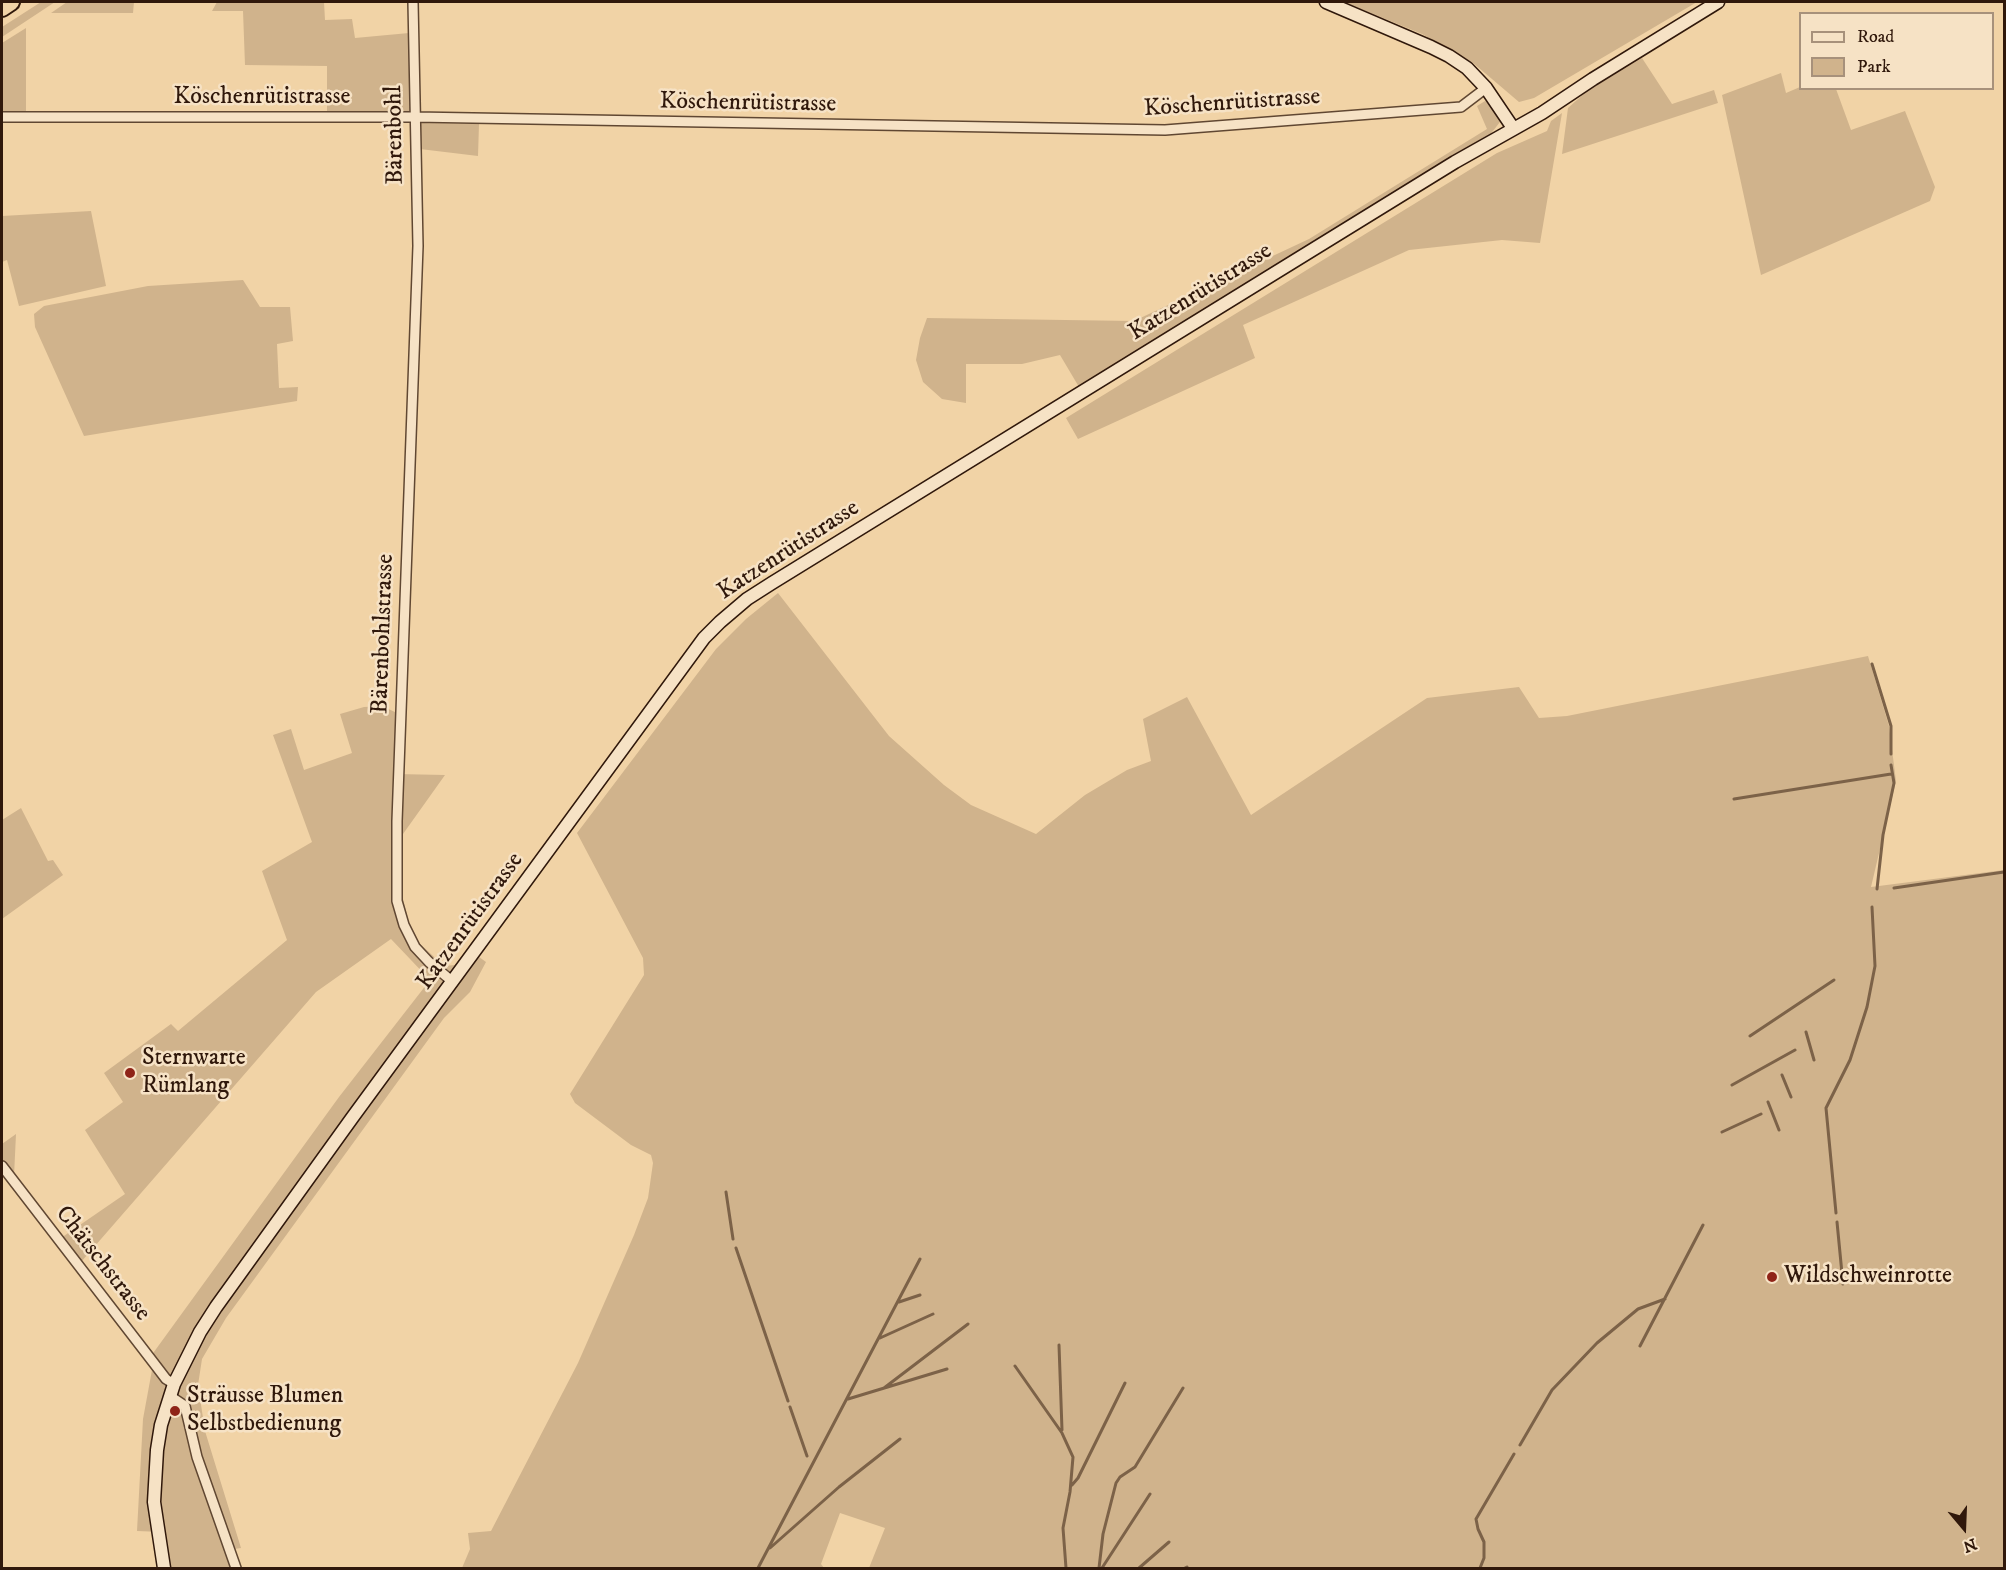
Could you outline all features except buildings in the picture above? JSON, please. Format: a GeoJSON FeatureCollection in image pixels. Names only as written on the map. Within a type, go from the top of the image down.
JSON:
{"type":"FeatureCollection","features":[{"type":"Feature","properties":{"kind":"highway"},"geometry":{"type":"LineString","coordinates":[[2,8],[11,2]]}},
{"type":"Feature","properties":{"kind":"street","name":"Bärenbohl"},"geometry":{"type":"LineString","coordinates":[[413,2],[418,246],[416,267]]}},
{"type":"Feature","properties":{"kind":"street"},"geometry":{"type":"LineString","coordinates":[[1326,2],[1431,47],[1467,68],[1486,88],[1513,128]]}},
{"type":"Feature","properties":{"kind":"street","name":"Katzenrütistrasse"},"geometry":{"type":"LineString","coordinates":[[164,1569],[156,1526],[154,1476],[161,1425],[184,1361],[216,1307],[704,638],[731,612],[772,583],[1346,229],[1513,128],[1542,113],[1718,2]]}},
{"type":"Feature","properties":{"kind":"street","name":"Köschenrütistrasse"},"geometry":{"type":"LineString","coordinates":[[2,117],[415,117],[1165,130],[1461,107],[1486,88]]}},
{"type":"Feature","properties":{"kind":"street","name":"Bärenbohlstrasse"},"geometry":{"type":"LineString","coordinates":[[416,267],[397,821],[397,901],[404,925],[415,947],[453,982]]}},
{"type":"Feature","properties":{"kind":"street","name":"Chätschstrasse"},"geometry":{"type":"LineString","coordinates":[[2,1166],[185,1406],[195,1450],[236,1569]]}},
{"type":"Feature","properties":{"kind":"green space"},"geometry":{"type":"Polygon","coordinates":[[[41,2],[55,2],[2,37],[2,27],[41,2]]]}},
{"type":"Feature","properties":{"kind":"green space"},"geometry":{"type":"Polygon","coordinates":[[[67,2],[134,2],[133,13],[51,13],[67,2]]]}},
{"type":"Feature","properties":{"kind":"green space"},"geometry":{"type":"Polygon","coordinates":[[[217,2],[324,2],[325,20],[352,19],[355,38],[409,33],[410,113],[327,113],[327,66],[245,65],[243,11],[212,11],[217,2]]]}},
{"type":"Feature","properties":{"kind":"green space"},"geometry":{"type":"Polygon","coordinates":[[[1344,2],[1697,2],[1534,98],[1519,102],[1472,62],[1422,34],[1344,2]]]}},
{"type":"Feature","properties":{"kind":"green space"},"geometry":{"type":"Polygon","coordinates":[[[26,28],[26,114],[2,114],[2,43],[26,28]]]}},
{"type":"Feature","properties":{"kind":"green space"},"geometry":{"type":"Polygon","coordinates":[[[1642,58],[1672,104],[1714,90],[1718,103],[1562,154],[1568,108],[1587,91],[1642,58]]]}},
{"type":"Feature","properties":{"kind":"green space"},"geometry":{"type":"Polygon","coordinates":[[[1781,73],[1786,93],[1799,87],[1799,90],[1836,90],[1851,130],[1905,111],[1935,187],[1930,201],[1761,275],[1722,95],[1781,73]]]}},
{"type":"Feature","properties":{"kind":"green space"},"geometry":{"type":"Polygon","coordinates":[[[1485,101],[1494,105],[1500,122],[1489,136],[1079,387],[1060,355],[1022,364],[966,364],[966,403],[942,399],[923,382],[916,360],[927,318],[1134,321],[1309,239],[1487,129],[1477,106],[1485,101]]]}},
{"type":"Feature","properties":{"kind":"green space"},"geometry":{"type":"Polygon","coordinates":[[[1562,113],[1540,243],[1502,240],[1409,250],[1243,325],[1255,358],[1078,439],[1066,418],[1497,153],[1547,131],[1551,121],[1562,113]]]}},
{"type":"Feature","properties":{"kind":"green space"},"geometry":{"type":"Polygon","coordinates":[[[419,123],[479,124],[478,156],[420,149],[419,123]]]}},
{"type":"Feature","properties":{"kind":"green space"},"geometry":{"type":"Polygon","coordinates":[[[91,211],[106,286],[19,306],[7,260],[2,262],[2,216],[91,211]]]}},
{"type":"Feature","properties":{"kind":"green space"},"geometry":{"type":"Polygon","coordinates":[[[243,280],[260,307],[290,307],[293,341],[277,344],[279,388],[298,387],[297,401],[84,436],[35,327],[34,314],[44,306],[148,286],[243,280]]]}},
{"type":"Feature","properties":{"kind":"green space"},"geometry":{"type":"Polygon","coordinates":[[[778,593],[889,736],[944,785],[971,805],[1036,834],[1085,795],[1127,770],[1151,761],[1143,719],[1187,697],[1251,815],[1427,698],[1519,687],[1539,718],[1567,716],[1868,656],[1889,726],[1896,781],[1871,887],[2004,870],[2004,1568],[869,1568],[885,1528],[840,1513],[821,1564],[824,1568],[462,1568],[470,1549],[468,1533],[491,1531],[578,1363],[648,1198],[653,1163],[651,1155],[631,1145],[575,1103],[570,1094],[644,975],[643,958],[577,833],[716,649],[746,619],[778,593]]]}},
{"type":"Feature","properties":{"kind":"green space"},"geometry":{"type":"Polygon","coordinates":[[[382,706],[397,713],[396,774],[445,775],[403,834],[402,895],[409,923],[419,943],[444,966],[455,965],[468,949],[486,962],[470,992],[444,1018],[226,1318],[202,1359],[198,1385],[205,1431],[241,1548],[227,1550],[233,1568],[168,1568],[162,1532],[137,1531],[143,1419],[152,1370],[151,1356],[339,1097],[430,980],[391,939],[316,992],[81,1262],[61,1238],[125,1194],[85,1130],[123,1102],[104,1073],[171,1024],[178,1031],[287,940],[262,871],[312,842],[273,735],[291,729],[304,770],[352,753],[340,714],[364,707],[382,706]]]}},
{"type":"Feature","properties":{"kind":"green space"},"geometry":{"type":"Polygon","coordinates":[[[21,808],[48,861],[53,860],[63,875],[2,919],[2,820],[21,808]]]}},
{"type":"Feature","properties":{"kind":"green space"},"geometry":{"type":"Polygon","coordinates":[[[16,1134],[14,1176],[2,1160],[2,1144],[16,1134]]]}},
{"type":"Feature","properties":{"kind":"waterway"},"geometry":{"type":"LineString","coordinates":[[1872,664],[1891,726],[1891,754]]}},
{"type":"Feature","properties":{"kind":"waterway"},"geometry":{"type":"LineString","coordinates":[[1877,889],[1883,835],[1894,783],[1891,765]]}},
{"type":"Feature","properties":{"kind":"waterway"},"geometry":{"type":"LineString","coordinates":[[1734,799],[1891,774]]}},
{"type":"Feature","properties":{"kind":"waterway"},"geometry":{"type":"LineString","coordinates":[[1894,888],[2004,872]]}},
{"type":"Feature","properties":{"kind":"waterway"},"geometry":{"type":"LineString","coordinates":[[1836,1213],[1826,1108],[1850,1060],[1867,1007],[1875,966],[1872,907]]}},
{"type":"Feature","properties":{"kind":"waterway"},"geometry":{"type":"LineString","coordinates":[[1750,1036],[1834,980]]}},
{"type":"Feature","properties":{"kind":"waterway"},"geometry":{"type":"LineString","coordinates":[[1806,1032],[1814,1060]]}},
{"type":"Feature","properties":{"kind":"waterway"},"geometry":{"type":"LineString","coordinates":[[1732,1085],[1795,1050]]}},
{"type":"Feature","properties":{"kind":"waterway"},"geometry":{"type":"LineString","coordinates":[[1782,1075],[1791,1097]]}},
{"type":"Feature","properties":{"kind":"waterway"},"geometry":{"type":"LineString","coordinates":[[1768,1102],[1779,1130]]}},
{"type":"Feature","properties":{"kind":"waterway"},"geometry":{"type":"LineString","coordinates":[[1722,1132],[1761,1114]]}},
{"type":"Feature","properties":{"kind":"waterway"},"geometry":{"type":"LineString","coordinates":[[726,1192],[733,1239]]}},
{"type":"Feature","properties":{"kind":"waterway"},"geometry":{"type":"LineString","coordinates":[[1837,1222],[1843,1284]]}},
{"type":"Feature","properties":{"kind":"waterway"},"geometry":{"type":"LineString","coordinates":[[1640,1346],[1703,1225]]}},
{"type":"Feature","properties":{"kind":"waterway"},"geometry":{"type":"LineString","coordinates":[[736,1248],[788,1401]]}},
{"type":"Feature","properties":{"kind":"waterway"},"geometry":{"type":"LineString","coordinates":[[758,1568],[920,1259]]}},
{"type":"Feature","properties":{"kind":"waterway"},"geometry":{"type":"LineString","coordinates":[[899,1302],[920,1295]]}},
{"type":"Feature","properties":{"kind":"waterway"},"geometry":{"type":"LineString","coordinates":[[1520,1445],[1552,1390],[1597,1343],[1638,1309],[1665,1299]]}},
{"type":"Feature","properties":{"kind":"waterway"},"geometry":{"type":"LineString","coordinates":[[880,1338],[933,1314]]}},
{"type":"Feature","properties":{"kind":"waterway"},"geometry":{"type":"LineString","coordinates":[[884,1388],[968,1324]]}},
{"type":"Feature","properties":{"kind":"waterway"},"geometry":{"type":"LineString","coordinates":[[1059,1345],[1062,1430]]}},
{"type":"Feature","properties":{"kind":"waterway"},"geometry":{"type":"LineString","coordinates":[[1015,1366],[1062,1433],[1073,1457],[1070,1492],[1063,1528],[1066,1568]]}},
{"type":"Feature","properties":{"kind":"waterway"},"geometry":{"type":"LineString","coordinates":[[848,1399],[947,1369]]}},
{"type":"Feature","properties":{"kind":"waterway"},"geometry":{"type":"LineString","coordinates":[[1072,1485],[1078,1478],[1125,1383]]}},
{"type":"Feature","properties":{"kind":"waterway"},"geometry":{"type":"LineString","coordinates":[[1099,1568],[1103,1534],[1116,1483],[1120,1477],[1135,1467],[1183,1388]]}},
{"type":"Feature","properties":{"kind":"waterway"},"geometry":{"type":"LineString","coordinates":[[790,1407],[807,1456]]}},
{"type":"Feature","properties":{"kind":"waterway"},"geometry":{"type":"LineString","coordinates":[[770,1548],[839,1487],[900,1439]]}},
{"type":"Feature","properties":{"kind":"waterway"},"geometry":{"type":"LineString","coordinates":[[1480,1568],[1484,1558],[1484,1542],[1476,1519],[1514,1454]]}},
{"type":"Feature","properties":{"kind":"waterway"},"geometry":{"type":"LineString","coordinates":[[1102,1568],[1150,1494]]}},
{"type":"Feature","properties":{"kind":"waterway"},"geometry":{"type":"LineString","coordinates":[[1139,1568],[1169,1542]]}},
{"type":"Feature","properties":{"kind":"place","name":"Sternwarte Rümlang"},"geometry":{"type":"Point","coordinates":[130,1073]}},
{"type":"Feature","properties":{"kind":"place","name":"Wildschweinrotte"},"geometry":{"type":"Point","coordinates":[1772,1277]}},
{"type":"Feature","properties":{"kind":"place","name":"Sträusse Blumen Selbstbedienung"},"geometry":{"type":"Point","coordinates":[175,1411]}}]}
